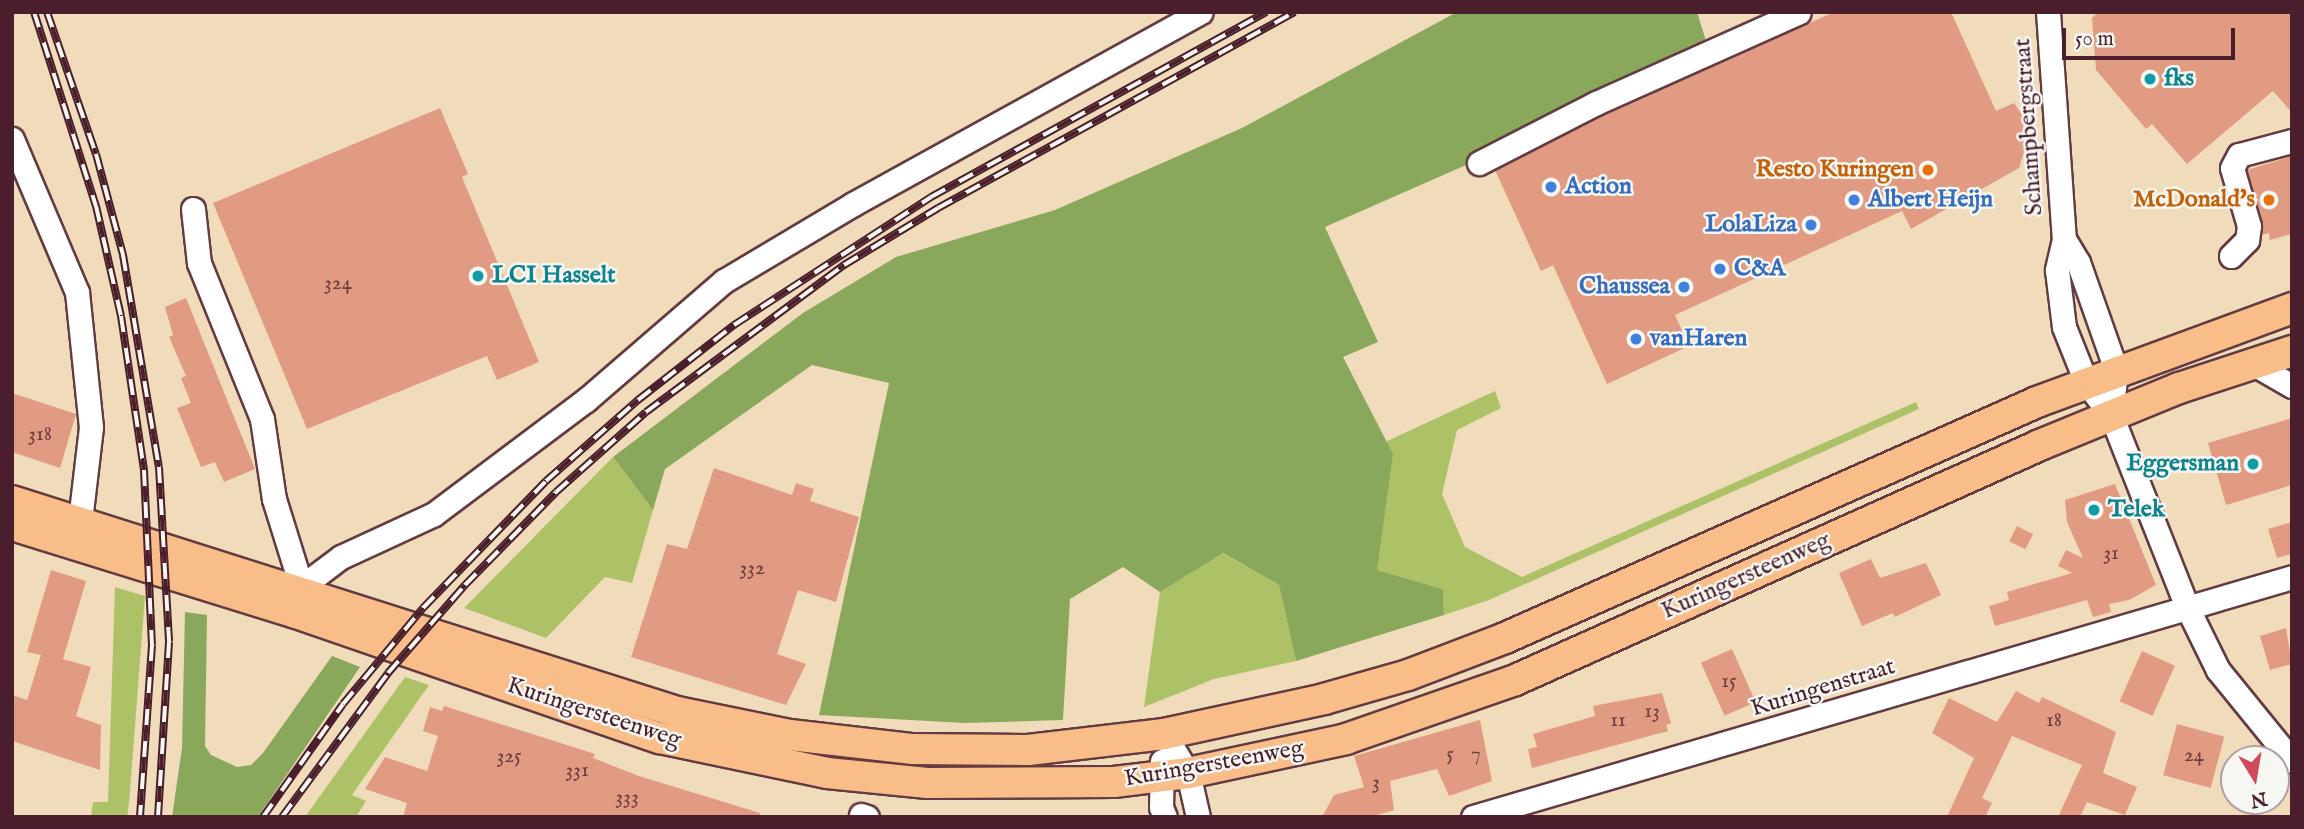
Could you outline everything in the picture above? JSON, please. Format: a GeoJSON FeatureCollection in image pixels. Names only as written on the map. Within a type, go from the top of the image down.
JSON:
{"type":"FeatureCollection","features":[{"type":"Feature","properties":{"kind":"main road","name":"Kuringersteenweg"},"geometry":{"type":"LineString","coordinates":[[12,501],[79,534],[300,603],[677,712],[790,735],[913,749],[1028,750],[1164,734],[1324,699],[1505,638],[2086,382],[2292,308]]}},
{"type":"Feature","properties":{"kind":"main road","name":"Kuringersteenweg"},"geometry":{"type":"LineString","coordinates":[[300,603],[660,738],[827,773],[928,783],[1031,785],[1175,775],[1346,739],[1513,681],[2111,415],[2292,351]]}},
{"type":"Feature","properties":{"kind":"main road","name":"Kuringersteenweg"},"geometry":{"type":"LineString","coordinates":[[12,525],[79,534]]}},
{"type":"Feature","properties":{"kind":"street"},"geometry":{"type":"LineString","coordinates":[[300,603],[341,557],[434,514],[586,400],[724,281],[1170,20],[1201,12]]}},
{"type":"Feature","properties":{"kind":"street"},"geometry":{"type":"LineString","coordinates":[[1479,163],[1596,103],[1799,12]]}},
{"type":"Feature","properties":{"kind":"street","name":"Schampbergstraat"},"geometry":{"type":"LineString","coordinates":[[2048,12],[2064,239],[2057,270],[2064,327],[2086,382]]}},
{"type":"Feature","properties":{"kind":"street"},"geometry":{"type":"LineString","coordinates":[[12,139],[77,292],[91,426],[79,534]]}},
{"type":"Feature","properties":{"kind":"street"},"geometry":{"type":"LineString","coordinates":[[2231,256],[2247,240],[2249,226],[2232,169],[2239,155],[2292,141]]}},
{"type":"Feature","properties":{"kind":"street"},"geometry":{"type":"LineString","coordinates":[[193,209],[192,237],[199,263],[262,419],[274,499],[300,603]]}},
{"type":"Feature","properties":{"kind":"street","name":"Schampbergstraat"},"geometry":{"type":"LineString","coordinates":[[2064,239],[2078,262],[2116,370]]}},
{"type":"Feature","properties":{"kind":"street"},"geometry":{"type":"LineString","coordinates":[[2252,363],[2292,386]]}},
{"type":"Feature","properties":{"kind":"street"},"geometry":{"type":"LineString","coordinates":[[2111,415],[2116,370]]}},
{"type":"Feature","properties":{"kind":"street"},"geometry":{"type":"LineString","coordinates":[[2086,382],[2111,415],[2187,607],[2218,670],[2292,761]]}},
{"type":"Feature","properties":{"kind":"street","name":"Kuringenstraat"},"geometry":{"type":"LineString","coordinates":[[1473,817],[2292,577]]}},
{"type":"Feature","properties":{"kind":"street"},"geometry":{"type":"LineString","coordinates":[[1164,734],[1175,775],[1198,817]]}},
{"type":"Feature","properties":{"kind":"street"},"geometry":{"type":"LineString","coordinates":[[1166,817],[1161,807],[1175,775]]}},
{"type":"Feature","properties":{"kind":"green space"},"geometry":{"type":"Polygon","coordinates":[[[1457,12],[1697,12],[1706,41],[1482,158],[1325,227],[1378,342],[1343,357],[1393,454],[1377,570],[1443,589],[1444,615],[1296,661],[1279,585],[1223,553],[1160,592],[1123,567],[1070,599],[1063,720],[965,723],[819,715],[889,383],[812,365],[665,469],[653,510],[613,457],[803,313],[896,257],[1055,210],[1242,128],[1457,12]]]}},
{"type":"Feature","properties":{"kind":"green space"},"geometry":{"type":"Polygon","coordinates":[[[1495,391],[1501,408],[1457,430],[1442,494],[1465,547],[1522,577],[1916,402],[1919,409],[1489,600],[1444,615],[1443,589],[1377,570],[1383,443],[1495,391]]]}},
{"type":"Feature","properties":{"kind":"green space"},"geometry":{"type":"Polygon","coordinates":[[[613,457],[653,510],[632,583],[605,577],[546,638],[464,608],[613,457]]]}},
{"type":"Feature","properties":{"kind":"green space"},"geometry":{"type":"Polygon","coordinates":[[[1222,553],[1279,585],[1296,661],[1214,679],[1144,707],[1160,592],[1222,553]]]}},
{"type":"Feature","properties":{"kind":"green space"},"geometry":{"type":"Polygon","coordinates":[[[115,587],[145,596],[129,804],[127,817],[91,817],[93,802],[108,802],[115,587]]]}},
{"type":"Feature","properties":{"kind":"green space"},"geometry":{"type":"Polygon","coordinates":[[[185,612],[207,615],[205,746],[211,755],[237,767],[251,765],[263,753],[332,656],[360,667],[258,817],[172,817],[182,748],[185,612]]]}},
{"type":"Feature","properties":{"kind":"green space"},"geometry":{"type":"Polygon","coordinates":[[[405,677],[429,685],[352,795],[366,801],[356,817],[305,817],[405,677]]]}},
{"type":"Feature","properties":{"kind":"building"},"geometry":{"type":"Polygon","coordinates":[[[1834,12],[1951,12],[1996,111],[2014,103],[2023,116],[2024,152],[2019,168],[1911,229],[1902,211],[1675,315],[1689,346],[1607,384],[1553,265],[1541,271],[1495,170],[1587,123],[1834,12]]]}},
{"type":"Feature","properties":{"kind":"building"},"geometry":{"type":"Polygon","coordinates":[[[2098,12],[2292,12],[2292,113],[2273,91],[2187,164],[2152,124],[2146,129],[2096,70],[2092,18],[2098,12]]]}},
{"type":"Feature","properties":{"kind":"building"},"geometry":{"type":"Polygon","coordinates":[[[440,108],[468,174],[462,177],[539,362],[497,380],[487,356],[307,429],[213,203],[440,108]]]}},
{"type":"Feature","properties":{"kind":"building","name":"McDonald's"},"geometry":{"type":"Polygon","coordinates":[[[2292,156],[2292,234],[2270,240],[2269,233],[2262,235],[2247,170],[2292,156]]]}},
{"type":"Feature","properties":{"kind":"building"},"geometry":{"type":"Polygon","coordinates":[[[186,298],[255,469],[224,482],[215,462],[201,467],[177,408],[191,403],[181,378],[186,376],[169,337],[173,335],[165,307],[186,298]]]}},
{"type":"Feature","properties":{"kind":"building"},"geometry":{"type":"Polygon","coordinates":[[[12,393],[76,414],[60,468],[12,452],[12,393]]]}},
{"type":"Feature","properties":{"kind":"building","name":"Eggersman"},"geometry":{"type":"Polygon","coordinates":[[[2292,418],[2292,485],[2226,505],[2208,443],[2292,418]]]}},
{"type":"Feature","properties":{"kind":"building"},"geometry":{"type":"Polygon","coordinates":[[[714,468],[792,495],[796,483],[814,489],[810,501],[859,517],[836,602],[798,590],[777,654],[806,664],[786,705],[631,657],[667,544],[687,549],[714,468]]]}},
{"type":"Feature","properties":{"kind":"building"},"geometry":{"type":"Polygon","coordinates":[[[2115,484],[2156,585],[2129,600],[2109,604],[2111,612],[2093,617],[2087,600],[1995,626],[1989,606],[2009,600],[2007,592],[2072,573],[2058,566],[2066,550],[2083,558],[2067,522],[2065,500],[2115,484]]]}},
{"type":"Feature","properties":{"kind":"building"},"geometry":{"type":"Polygon","coordinates":[[[2292,522],[2292,554],[2277,558],[2268,529],[2292,522]]]}},
{"type":"Feature","properties":{"kind":"building"},"geometry":{"type":"Polygon","coordinates":[[[2017,526],[2033,534],[2025,549],[2009,541],[2017,526]]]}},
{"type":"Feature","properties":{"kind":"building"},"geometry":{"type":"Polygon","coordinates":[[[1871,559],[1880,578],[1926,563],[1941,595],[1895,617],[1893,613],[1862,626],[1839,573],[1871,559]]]}},
{"type":"Feature","properties":{"kind":"building"},"geometry":{"type":"Polygon","coordinates":[[[51,570],[86,581],[63,659],[91,667],[76,716],[101,725],[100,770],[12,741],[12,695],[27,700],[41,655],[27,652],[51,570]]]}},
{"type":"Feature","properties":{"kind":"building"},"geometry":{"type":"Polygon","coordinates":[[[2286,628],[2292,664],[2270,670],[2260,636],[2286,628]]]}},
{"type":"Feature","properties":{"kind":"building"},"geometry":{"type":"Polygon","coordinates":[[[1732,649],[1756,702],[1725,716],[1701,663],[1732,649]]]}},
{"type":"Feature","properties":{"kind":"building"},"geometry":{"type":"Polygon","coordinates":[[[2142,651],[2175,666],[2153,716],[2120,701],[2142,651]]]}},
{"type":"Feature","properties":{"kind":"building"},"geometry":{"type":"Polygon","coordinates":[[[2016,691],[2039,703],[2042,697],[2116,732],[2103,773],[2137,787],[2125,815],[2087,802],[2080,817],[2058,817],[2082,765],[2012,736],[1982,798],[1992,803],[1985,817],[1947,817],[1974,758],[1932,733],[1949,698],[1997,722],[2016,691]]]}},
{"type":"Feature","properties":{"kind":"building"},"geometry":{"type":"Polygon","coordinates":[[[1662,693],[1671,723],[1666,725],[1668,731],[1532,768],[1528,749],[1537,747],[1533,734],[1595,716],[1593,706],[1662,693]]]}},
{"type":"Feature","properties":{"kind":"building"},"geometry":{"type":"Polygon","coordinates":[[[444,706],[595,754],[593,758],[639,776],[760,813],[760,817],[403,817],[407,803],[365,789],[385,757],[427,771],[438,736],[423,731],[430,707],[442,711],[444,706]]]}},
{"type":"Feature","properties":{"kind":"building"},"geometry":{"type":"Polygon","coordinates":[[[1480,720],[1492,781],[1449,796],[1437,769],[1390,781],[1394,810],[1370,817],[1322,817],[1334,795],[1364,787],[1354,756],[1480,720]]]}},
{"type":"Feature","properties":{"kind":"building"},"geometry":{"type":"Polygon","coordinates":[[[2177,724],[2224,737],[2211,788],[2163,775],[2177,724]]]}},
{"type":"Feature","properties":{"kind":"railway"},"geometry":{"type":"LineString","coordinates":[[34,12],[96,206],[121,316],[144,470],[152,645],[140,817]]}},
{"type":"Feature","properties":{"kind":"railway"},"geometry":{"type":"LineString","coordinates":[[47,12],[96,154],[123,255],[159,467],[169,642],[158,817]]}},
{"type":"Feature","properties":{"kind":"railway"},"geometry":{"type":"LineString","coordinates":[[263,817],[343,704],[423,608],[546,481],[638,400],[734,325],[931,197],[1266,12]]}},
{"type":"Feature","properties":{"kind":"railway"},"geometry":{"type":"LineString","coordinates":[[282,817],[388,673],[465,585],[556,492],[646,412],[844,265],[938,208],[1295,12]]}},
{"type":"Feature","properties":{"kind":"place","name":"fks"},"geometry":{"type":"Point","coordinates":[2150,79]}},
{"type":"Feature","properties":{"kind":"place","name":"Resto Kuringen"},"geometry":{"type":"Point","coordinates":[1928,170]}},
{"type":"Feature","properties":{"kind":"place","name":"Action"},"geometry":{"type":"Point","coordinates":[1551,187]}},
{"type":"Feature","properties":{"kind":"place","name":"Albert Heijn"},"geometry":{"type":"Point","coordinates":[1854,200]}},
{"type":"Feature","properties":{"kind":"place","name":"McDonald's"},"geometry":{"type":"Point","coordinates":[2269,200]}},
{"type":"Feature","properties":{"kind":"place","name":"LolaLiza"},"geometry":{"type":"Point","coordinates":[1811,225]}},
{"type":"Feature","properties":{"kind":"place","name":"C&A"},"geometry":{"type":"Point","coordinates":[1720,269]}},
{"type":"Feature","properties":{"kind":"place","name":"LCI Hasselt"},"geometry":{"type":"Point","coordinates":[478,276]}},
{"type":"Feature","properties":{"kind":"place","name":"Chaussea"},"geometry":{"type":"Point","coordinates":[1684,287]}},
{"type":"Feature","properties":{"kind":"place","name":"vanHaren"},"geometry":{"type":"Point","coordinates":[1636,339]}},
{"type":"Feature","properties":{"kind":"place","name":"Eggersman"},"geometry":{"type":"Point","coordinates":[2253,464]}},
{"type":"Feature","properties":{"kind":"place","name":"Telek"},"geometry":{"type":"Point","coordinates":[2094,510]}}]}
